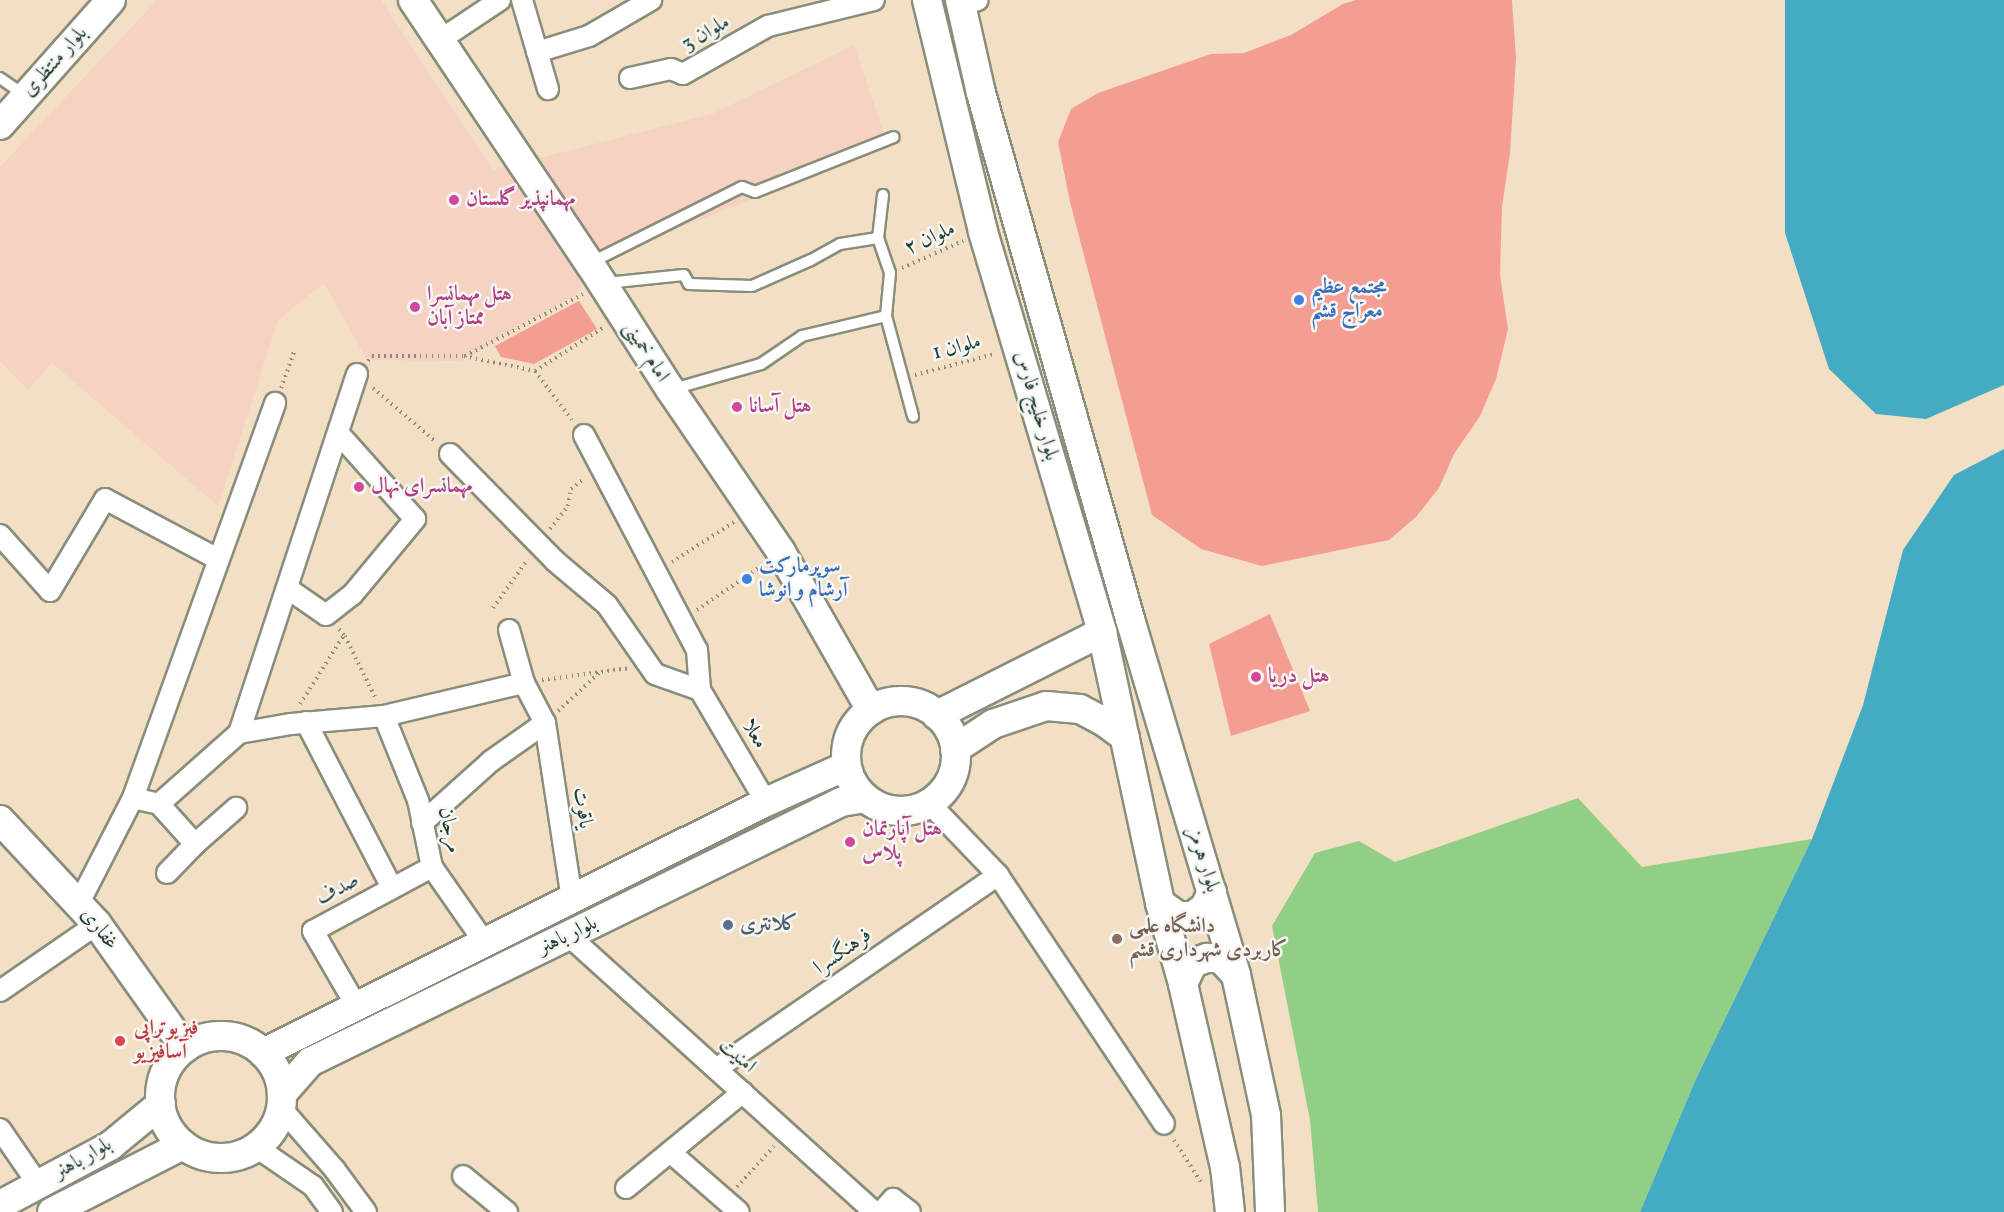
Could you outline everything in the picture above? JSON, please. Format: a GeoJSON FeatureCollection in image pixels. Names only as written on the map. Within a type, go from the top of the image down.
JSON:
{"type":"FeatureCollection","features":[{"type":"Feature","properties":{"kind":"main road","name":"بلوار منتظری"},"geometry":{"type":"LineString","coordinates":[[0,125],[111,0]]}},
{"type":"Feature","properties":{"kind":"main road","name":"امام خمینی"},"geometry":{"type":"LineString","coordinates":[[413,0],[596,273],[670,389],[781,552],[871,710]]}},
{"type":"Feature","properties":{"kind":"main road","name":"بلوار خلیج فارس"},"geometry":{"type":"LineString","coordinates":[[927,0],[982,232],[1019,348],[1102,632],[1125,737]]}},
{"type":"Feature","properties":{"kind":"main road","name":"بلوار خلیج فارس"},"geometry":{"type":"LineString","coordinates":[[966,1],[981,93],[1130,618]]}},
{"type":"Feature","properties":{"kind":"main road","name":"بلوار هرمز"},"geometry":{"type":"LineString","coordinates":[[1130,618],[1236,975],[1266,1115],[1270,1212]]}},
{"type":"Feature","properties":{"kind":"main road"},"geometry":{"type":"LineString","coordinates":[[937,715],[1102,632]]}},
{"type":"Feature","properties":{"kind":"main road"},"geometry":{"type":"LineString","coordinates":[[898,701],[918,705],[937,715],[952,736],[955,749],[955,765],[942,793],[929,803],[910,810],[890,810],[865,798],[853,783],[846,765],[846,749],[850,734],[859,720],[871,710],[898,701]]}},
{"type":"Feature","properties":{"kind":"main road"},"geometry":{"type":"LineString","coordinates":[[955,749],[993,724],[1046,706],[1080,709],[1104,721],[1125,737],[1160,903],[1183,984],[1225,1167],[1230,1212]]}},
{"type":"Feature","properties":{"kind":"main road","name":"بلوار باهنر"},"geometry":{"type":"LineString","coordinates":[[263,1053],[766,802],[846,765]]}},
{"type":"Feature","properties":{"kind":"main road","name":"بلوار باهنر"},"geometry":{"type":"LineString","coordinates":[[282,1101],[310,1062],[841,802],[865,798]]}},
{"type":"Feature","properties":{"kind":"main road","name":"غفاری"},"geometry":{"type":"LineString","coordinates":[[0,820],[88,914],[184,1048]]}},
{"type":"Feature","properties":{"kind":"main road"},"geometry":{"type":"LineString","coordinates":[[1160,903],[1178,916],[1193,916],[1205,907],[1212,891]]}},
{"type":"Feature","properties":{"kind":"main road"},"geometry":{"type":"LineString","coordinates":[[1183,984],[1193,963],[1207,958],[1220,958],[1236,975]]}},
{"type":"Feature","properties":{"kind":"main road"},"geometry":{"type":"LineString","coordinates":[[225,1037],[249,1043],[263,1053],[279,1079],[282,1101],[276,1123],[256,1147],[227,1158],[211,1157],[183,1144],[168,1126],[161,1104],[161,1088],[165,1073],[173,1059],[184,1048],[199,1040],[225,1037]]}},
{"type":"Feature","properties":{"kind":"main road","name":"بلوار باهنر"},"geometry":{"type":"LineString","coordinates":[[0,1205],[110,1146],[161,1104]]}},
{"type":"Feature","properties":{"kind":"main road","name":"بلوار باهنر"},"geometry":{"type":"LineString","coordinates":[[52,1212],[183,1144]]}},
{"type":"Feature","properties":{"kind":"street"},"geometry":{"type":"LineString","coordinates":[[440,40],[500,0]]}},
{"type":"Feature","properties":{"kind":"street"},"geometry":{"type":"LineString","coordinates":[[522,0],[548,89]]}},
{"type":"Feature","properties":{"kind":"street"},"geometry":{"type":"LineString","coordinates":[[537,52],[589,36],[651,0]]}},
{"type":"Feature","properties":{"kind":"street","name":"ملوان 3"},"geometry":{"type":"LineString","coordinates":[[630,78],[671,69],[683,74],[768,26],[874,0]]}},
{"type":"Feature","properties":{"kind":"street"},"geometry":{"type":"LineString","coordinates":[[159,804],[239,733],[357,374]]}},
{"type":"Feature","properties":{"kind":"street"},"geometry":{"type":"LineString","coordinates":[[0,991],[88,914],[133,798],[275,403]]}},
{"type":"Feature","properties":{"kind":"street"},"geometry":{"type":"LineString","coordinates":[[287,588],[326,615],[352,595],[415,519],[338,433]]}},
{"type":"Feature","properties":{"kind":"street"},"geometry":{"type":"LineString","coordinates":[[450,454],[555,561],[607,605],[655,674],[700,690],[697,650],[654,573],[584,435]]}},
{"type":"Feature","properties":{"kind":"street"},"geometry":{"type":"LineString","coordinates":[[0,535],[50,591],[105,499],[218,560]]}},
{"type":"Feature","properties":{"kind":"street","name":"یاقوت"},"geometry":{"type":"LineString","coordinates":[[509,630],[524,683],[545,723],[573,899]]}},
{"type":"Feature","properties":{"kind":"street"},"geometry":{"type":"LineString","coordinates":[[239,733],[296,723],[384,716],[524,683]]}},
{"type":"Feature","properties":{"kind":"street","name":"معلا"},"geometry":{"type":"LineString","coordinates":[[700,690],[766,802]]}},
{"type":"Feature","properties":{"kind":"street","name":"مرجان"},"geometry":{"type":"LineString","coordinates":[[384,716],[418,800],[432,867],[485,943]]}},
{"type":"Feature","properties":{"kind":"street"},"geometry":{"type":"LineString","coordinates":[[296,723],[392,888]]}},
{"type":"Feature","properties":{"kind":"street"},"geometry":{"type":"LineString","coordinates":[[422,823],[491,761],[545,723]]}},
{"type":"Feature","properties":{"kind":"street"},"geometry":{"type":"LineString","coordinates":[[133,798],[159,804],[195,844]]}},
{"type":"Feature","properties":{"kind":"street"},"geometry":{"type":"LineString","coordinates":[[929,803],[998,875],[1164,1124]]}},
{"type":"Feature","properties":{"kind":"street"},"geometry":{"type":"LineString","coordinates":[[167,873],[195,844],[236,808]]}},
{"type":"Feature","properties":{"kind":"street","name":"صدف"},"geometry":{"type":"LineString","coordinates":[[357,1007],[313,931],[432,867]]}},
{"type":"Feature","properties":{"kind":"street","name":"فرهنگسرا"},"geometry":{"type":"LineString","coordinates":[[716,1069],[998,875]]}},
{"type":"Feature","properties":{"kind":"street","name":"امنیت"},"geometry":{"type":"LineString","coordinates":[[568,936],[874,1212]]}},
{"type":"Feature","properties":{"kind":"street"},"geometry":{"type":"LineString","coordinates":[[626,1188],[743,1092]]}},
{"type":"Feature","properties":{"kind":"street"},"geometry":{"type":"LineString","coordinates":[[282,1101],[366,1212]]}},
{"type":"Feature","properties":{"kind":"street"},"geometry":{"type":"LineString","coordinates":[[0,1129],[38,1184]]}},
{"type":"Feature","properties":{"kind":"street"},"geometry":{"type":"LineString","coordinates":[[256,1147],[313,1186],[332,1212]]}},
{"type":"Feature","properties":{"kind":"street"},"geometry":{"type":"LineString","coordinates":[[670,1152],[732,1206]]}},
{"type":"Feature","properties":{"kind":"street"},"geometry":{"type":"LineString","coordinates":[[463,1176],[507,1212]]}},
{"type":"Feature","properties":{"kind":"street"},"geometry":{"type":"LineString","coordinates":[[880,1212],[892,1199],[910,1212]]}},
{"type":"Feature","properties":{"kind":"lane"},"geometry":{"type":"LineString","coordinates":[[0,78],[25,96]]}},
{"type":"Feature","properties":{"kind":"lane"},"geometry":{"type":"LineString","coordinates":[[596,273],[742,187],[755,192],[894,137]]}},
{"type":"Feature","properties":{"kind":"lane"},"geometry":{"type":"LineString","coordinates":[[884,195],[878,238],[890,273],[886,316],[912,416]]}},
{"type":"Feature","properties":{"kind":"lane"},"geometry":{"type":"LineString","coordinates":[[596,273],[684,275],[689,284],[752,286],[812,260],[840,244],[878,238]]}},
{"type":"Feature","properties":{"kind":"lane"},"geometry":{"type":"LineString","coordinates":[[670,389],[761,364],[802,336],[886,316]]}},
{"type":"Feature","properties":{"kind":"path","name":"ملوان ۲"},"geometry":{"type":"LineString","coordinates":[[890,273],[982,232]]}},
{"type":"Feature","properties":{"kind":"path"},"geometry":{"type":"LineString","coordinates":[[464,356],[596,273]]}},
{"type":"Feature","properties":{"kind":"path"},"geometry":{"type":"LineString","coordinates":[[535,371],[623,315]]}},
{"type":"Feature","properties":{"kind":"path","name":"ملوان 1"},"geometry":{"type":"LineString","coordinates":[[903,378],[1019,348]]}},
{"type":"Feature","properties":{"kind":"path"},"geometry":{"type":"LineString","coordinates":[[275,403],[294,352]]}},
{"type":"Feature","properties":{"kind":"path"},"geometry":{"type":"LineString","coordinates":[[450,454],[357,374],[372,356],[464,356],[535,371],[584,435]]}},
{"type":"Feature","properties":{"kind":"path"},"geometry":{"type":"LineString","coordinates":[[654,573],[752,510]]}},
{"type":"Feature","properties":{"kind":"path"},"geometry":{"type":"LineString","coordinates":[[681,621],[781,552]]}},
{"type":"Feature","properties":{"kind":"path"},"geometry":{"type":"LineString","coordinates":[[326,615],[344,635],[384,716]]}},
{"type":"Feature","properties":{"kind":"path"},"geometry":{"type":"LineString","coordinates":[[296,723],[344,635]]}},
{"type":"Feature","properties":{"kind":"path"},"geometry":{"type":"LineString","coordinates":[[524,683],[648,665]]}},
{"type":"Feature","properties":{"kind":"path"},"geometry":{"type":"LineString","coordinates":[[545,723],[599,672]]}},
{"type":"Feature","properties":{"kind":"path"},"geometry":{"type":"LineString","coordinates":[[1164,1124],[1208,1192]]}},
{"type":"Feature","properties":{"kind":"path"},"geometry":{"type":"LineString","coordinates":[[732,1206],[786,1132]]}},
{"type":"Feature","properties":{"kind":"shaded area"},"geometry":{"type":"Polygon","coordinates":[[[157,0],[381,0],[493,170],[712,114],[854,45],[888,146],[594,261],[577,294],[460,361],[367,360],[324,283],[278,320],[218,506],[52,363],[28,390],[0,361],[0,167],[157,0]]]}},
{"type":"Feature","properties":{"kind":"green space"},"geometry":{"type":"Polygon","coordinates":[[[1578,798],[1642,867],[1812,839],[1696,1079],[1640,1212],[1318,1212],[1310,1120],[1272,926],[1315,853],[1359,841],[1395,862],[1578,798]]]}},
{"type":"Feature","properties":{"kind":"water"},"geometry":{"type":"Polygon","coordinates":[[[1785,0],[2004,0],[2004,385],[1926,419],[1876,414],[1829,369],[1785,233],[1785,0]]]}},
{"type":"Feature","properties":{"kind":"water"},"geometry":{"type":"Polygon","coordinates":[[[2004,449],[2004,1212],[1640,1212],[1696,1079],[1812,839],[1863,705],[1903,550],[1954,475],[2004,449]]]}},
{"type":"Feature","properties":{"kind":"building","name":"مجتمع عظیم معراج قشم"},"geometry":{"type":"Polygon","coordinates":[[[1356,0],[1512,0],[1516,58],[1510,153],[1502,207],[1500,275],[1508,329],[1496,379],[1480,416],[1454,454],[1439,488],[1416,517],[1389,540],[1262,566],[1201,549],[1152,515],[1070,202],[1058,142],[1071,109],[1098,93],[1211,54],[1244,53],[1291,35],[1343,4],[1356,0]]]}},
{"type":"Feature","properties":{"kind":"building"},"geometry":{"type":"Polygon","coordinates":[[[579,301],[597,329],[534,364],[501,357],[495,346],[579,301]]]}},
{"type":"Feature","properties":{"kind":"building","name":"هتل دریا"},"geometry":{"type":"Polygon","coordinates":[[[1270,614],[1310,711],[1231,736],[1209,644],[1270,614]]]}},
{"type":"Feature","properties":{"kind":"place","name":"مهمانپذیر گلستان"},"geometry":{"type":"Point","coordinates":[454,200]}},
{"type":"Feature","properties":{"kind":"place","name":"مجتمع عظیم معراج قشم"},"geometry":{"type":"Point","coordinates":[1299,300]}},
{"type":"Feature","properties":{"kind":"place","name":"هتل مهمانسرا ممتاز آبان"},"geometry":{"type":"Point","coordinates":[415,307]}},
{"type":"Feature","properties":{"kind":"place","name":"هتل آسانا"},"geometry":{"type":"Point","coordinates":[737,407]}},
{"type":"Feature","properties":{"kind":"place","name":"مهمانسرای نهال"},"geometry":{"type":"Point","coordinates":[359,487]}},
{"type":"Feature","properties":{"kind":"place","name":"سوپرمارکت آرشام و انوشا"},"geometry":{"type":"Point","coordinates":[747,579]}},
{"type":"Feature","properties":{"kind":"place","name":"هتل دریا"},"geometry":{"type":"Point","coordinates":[1256,677]}},
{"type":"Feature","properties":{"kind":"place","name":"هتل آپارتمان پلاس"},"geometry":{"type":"Point","coordinates":[850,842]}},
{"type":"Feature","properties":{"kind":"place","name":"کلانتری"},"geometry":{"type":"Point","coordinates":[728,925]}},
{"type":"Feature","properties":{"kind":"place","name":"دانشگاه علمی کاربردی شهرداری قشم"},"geometry":{"type":"Point","coordinates":[1117,939]}},
{"type":"Feature","properties":{"kind":"place","name":"فیزیوتراپی آسافیزیو"},"geometry":{"type":"Point","coordinates":[120,1041]}}]}
